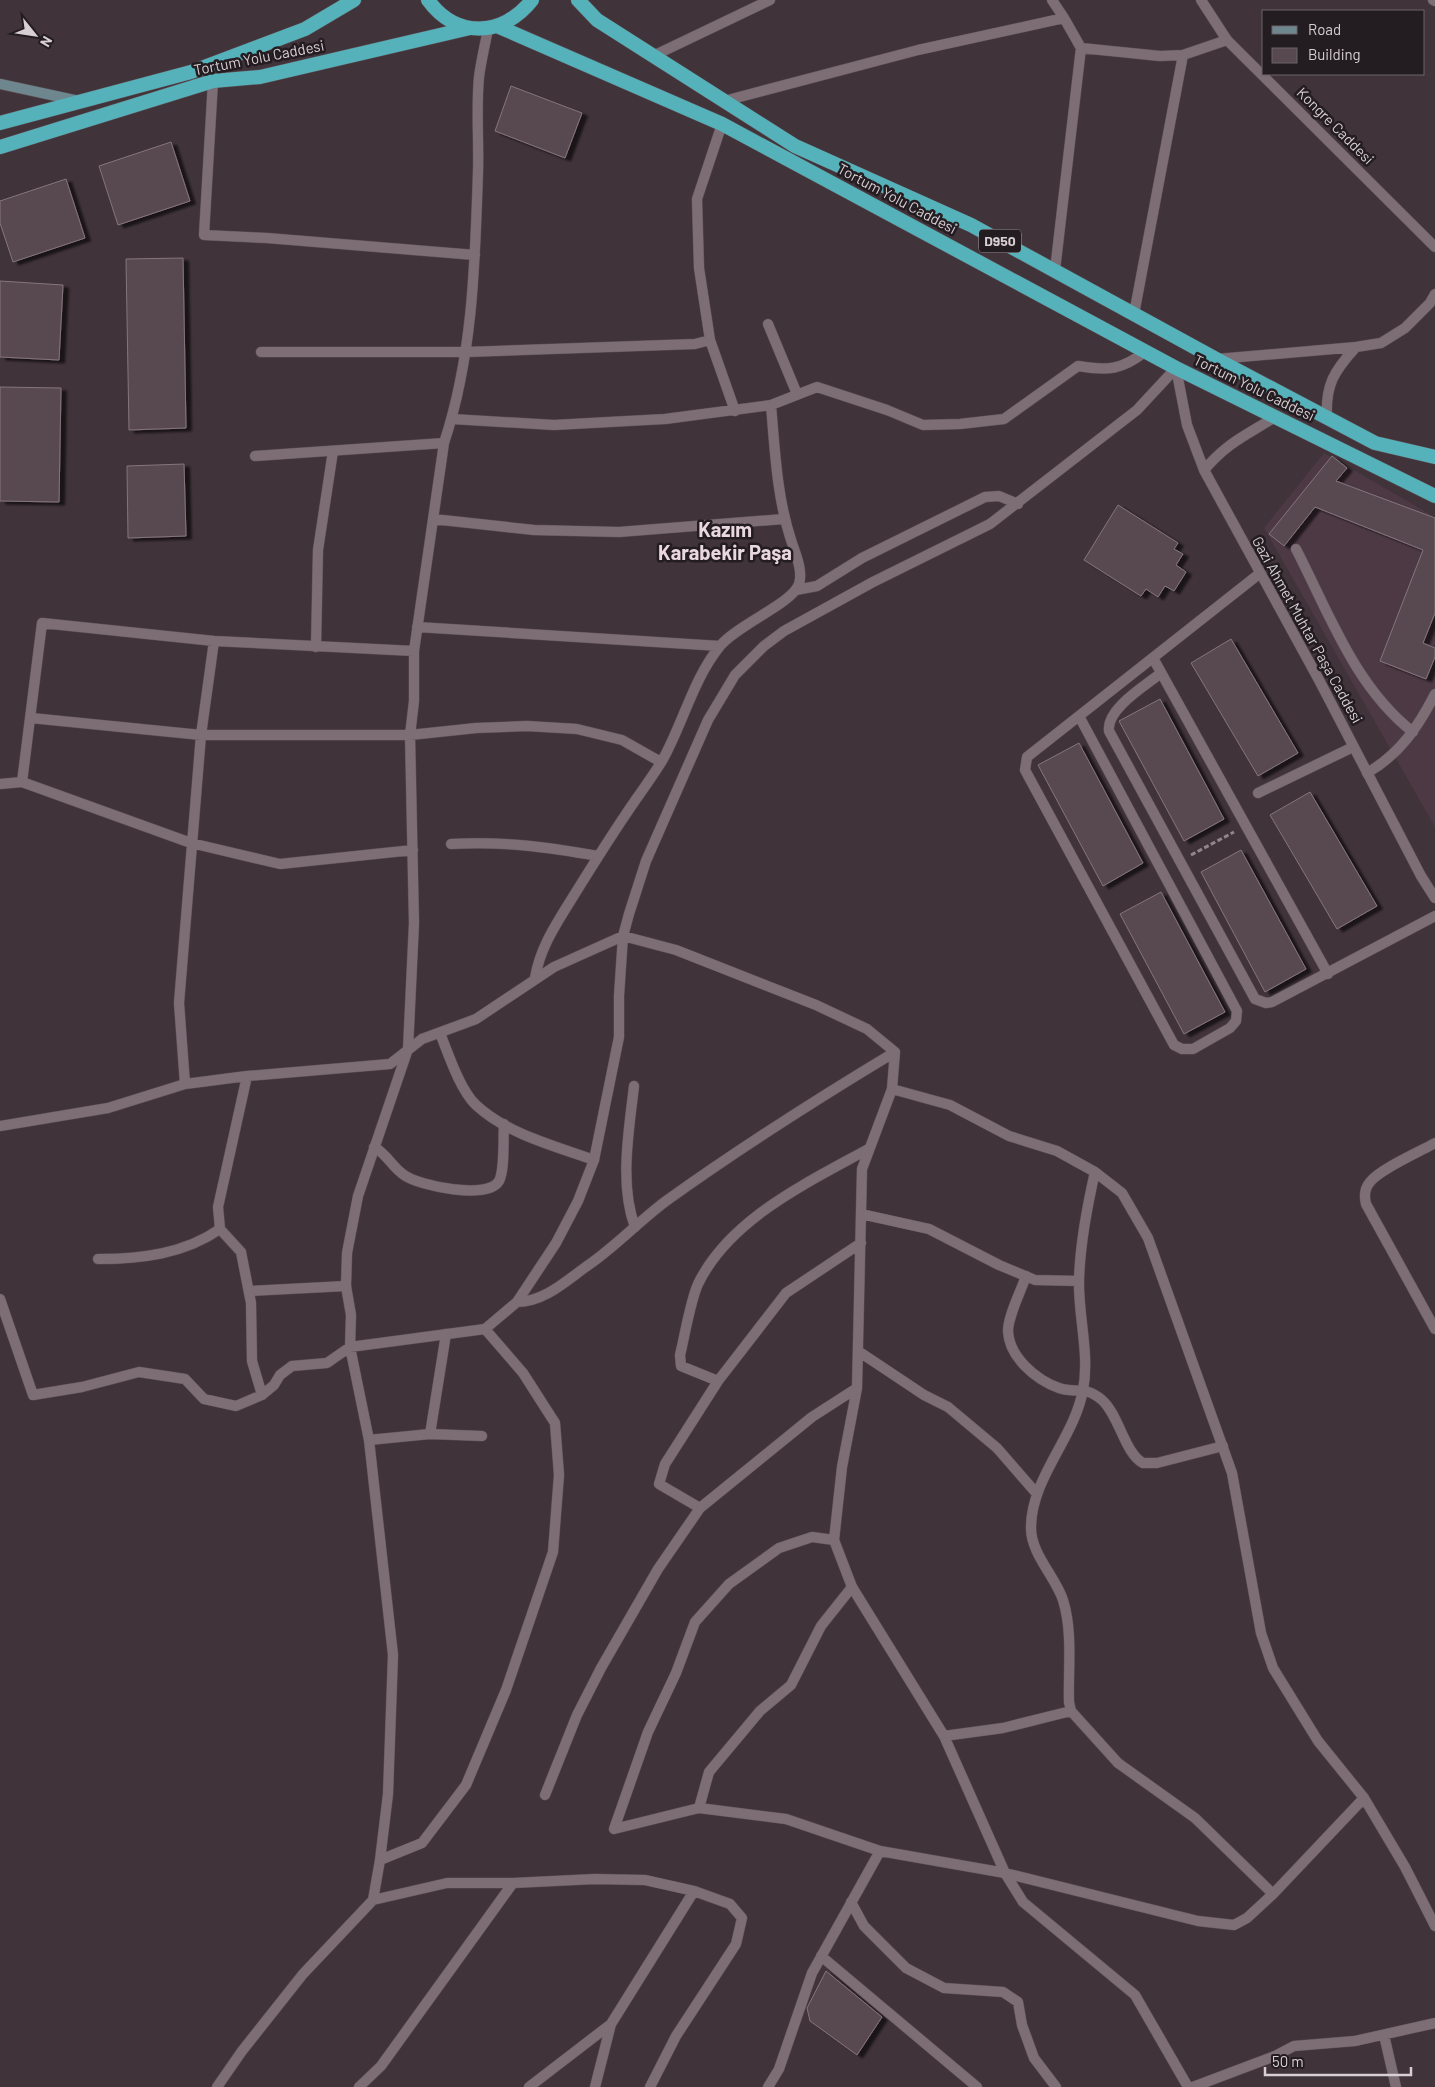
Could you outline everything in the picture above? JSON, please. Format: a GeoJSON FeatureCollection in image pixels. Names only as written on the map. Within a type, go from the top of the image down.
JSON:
{"type":"FeatureCollection","features":[{"type":"Feature","properties":{"kind":"highway","name":"Tortum Yolu Caddesi"},"geometry":{"type":"LineString","coordinates":[[0,123],[191,72],[305,29],[354,0]]}},
{"type":"Feature","properties":{"kind":"highway","name":"Tortum Yolu Caddesi"},"geometry":{"type":"LineString","coordinates":[[428,0],[436,11],[452,23],[470,28]]}},
{"type":"Feature","properties":{"kind":"highway"},"geometry":{"type":"LineString","coordinates":[[492,27],[520,14],[532,0]]}},
{"type":"Feature","properties":{"kind":"highway","name":"Tortum Yolu Caddesi"},"geometry":{"type":"LineString","coordinates":[[578,0],[597,20],[795,146],[971,225],[1327,419],[1375,443],[1435,457]]}},
{"type":"Feature","properties":{"kind":"highway","name":"Tortum Yolu Caddesi"},"geometry":{"type":"LineString","coordinates":[[0,147],[213,81],[260,77],[470,28],[492,27],[722,124],[1176,368],[1435,496]]}},
{"type":"Feature","properties":{"kind":"main road"},"geometry":{"type":"LineString","coordinates":[[0,84],[80,101]]}},
{"type":"Feature","properties":{"kind":"street"},"geometry":{"type":"LineString","coordinates":[[653,56],[770,0]]}},
{"type":"Feature","properties":{"kind":"street"},"geometry":{"type":"LineString","coordinates":[[1052,0],[1081,48],[1054,270]]}},
{"type":"Feature","properties":{"kind":"street","name":"Kongre Caddesi"},"geometry":{"type":"LineString","coordinates":[[1201,0],[1227,40],[1262,75]]}},
{"type":"Feature","properties":{"kind":"street"},"geometry":{"type":"LineString","coordinates":[[724,101],[918,50],[1064,18]]}},
{"type":"Feature","properties":{"kind":"street"},"geometry":{"type":"LineString","coordinates":[[373,1900],[388,1794],[393,1655],[369,1440],[350,1347],[351,1316],[346,1286],[347,1253],[358,1196],[408,1050],[414,923],[410,735],[414,701],[414,651],[444,443],[452,419],[466,352],[475,255],[479,78],[492,27]]}},
{"type":"Feature","properties":{"kind":"street"},"geometry":{"type":"LineString","coordinates":[[1081,48],[1160,56],[1183,56],[1227,40]]}},
{"type":"Feature","properties":{"kind":"street"},"geometry":{"type":"LineString","coordinates":[[1134,314],[1183,56]]}},
{"type":"Feature","properties":{"kind":"street","name":"Kongre Caddesi"},"geometry":{"type":"LineString","coordinates":[[1262,75],[1435,247]]}},
{"type":"Feature","properties":{"kind":"street"},"geometry":{"type":"LineString","coordinates":[[213,81],[204,235],[267,238],[475,255]]}},
{"type":"Feature","properties":{"kind":"street"},"geometry":{"type":"LineString","coordinates":[[722,124],[697,199],[699,268],[710,340],[735,411]]}},
{"type":"Feature","properties":{"kind":"street"},"geometry":{"type":"LineString","coordinates":[[1216,359],[1356,347],[1381,343],[1404,328],[1430,303],[1435,294]]}},
{"type":"Feature","properties":{"kind":"street"},"geometry":{"type":"LineString","coordinates":[[768,324],[797,394]]}},
{"type":"Feature","properties":{"kind":"street"},"geometry":{"type":"LineString","coordinates":[[261,352],[466,352],[695,344],[710,340]]}},
{"type":"Feature","properties":{"kind":"street"},"geometry":{"type":"LineString","coordinates":[[1327,419],[1326,401],[1333,377],[1340,365],[1356,347]]}},
{"type":"Feature","properties":{"kind":"street"},"geometry":{"type":"LineString","coordinates":[[452,419],[554,425],[666,419],[771,405],[817,387],[887,410],[923,425],[1004,419],[1078,366],[1103,370],[1130,364],[1146,351]]}},
{"type":"Feature","properties":{"kind":"street"},"geometry":{"type":"LineString","coordinates":[[0,1299],[33,1396],[82,1387],[139,1372],[185,1379],[204,1399],[236,1406],[262,1394],[274,1385],[280,1375],[292,1366],[327,1363],[350,1347],[485,1329],[517,1302],[556,1243],[578,1202],[594,1160],[619,1037],[619,996],[623,936],[650,852],[708,720],[735,675],[764,646],[784,631],[873,582],[990,524],[1137,410],[1176,368]]}},
{"type":"Feature","properties":{"kind":"street","name":"Gazi Ahmet Muhtar Paşa Caddesi"},"geometry":{"type":"LineString","coordinates":[[1176,368],[1187,425],[1204,470],[1435,898]]}},
{"type":"Feature","properties":{"kind":"street"},"geometry":{"type":"LineString","coordinates":[[535,978],[538,958],[548,936],[598,856],[661,762],[680,727],[699,682],[720,646],[744,625],[787,599],[796,590],[800,576],[784,519],[771,405]]}},
{"type":"Feature","properties":{"kind":"street"},"geometry":{"type":"LineString","coordinates":[[1204,470],[1217,454],[1235,439],[1275,417]]}},
{"type":"Feature","properties":{"kind":"street"},"geometry":{"type":"LineString","coordinates":[[255,456],[444,443]]}},
{"type":"Feature","properties":{"kind":"street"},"geometry":{"type":"LineString","coordinates":[[316,647],[318,550],[332,451]]}},
{"type":"Feature","properties":{"kind":"street"},"geometry":{"type":"LineString","coordinates":[[796,590],[817,586],[862,558],[985,497],[999,496],[1018,504]]}},
{"type":"Feature","properties":{"kind":"street"},"geometry":{"type":"LineString","coordinates":[[433,519],[534,530],[619,532],[784,519]]}},
{"type":"Feature","properties":{"kind":"street"},"geometry":{"type":"LineString","coordinates":[[1296,549],[1359,671],[1388,710],[1413,732]]}},
{"type":"Feature","properties":{"kind":"street"},"geometry":{"type":"LineString","coordinates":[[1079,716],[1237,1011],[1236,1021],[1230,1028],[1193,1049],[1182,1049],[1174,1045],[1025,770],[1027,757],[1259,574]]}},
{"type":"Feature","properties":{"kind":"street"},"geometry":{"type":"LineString","coordinates":[[22,782],[42,623],[214,641],[414,651]]}},
{"type":"Feature","properties":{"kind":"street"},"geometry":{"type":"LineString","coordinates":[[417,627],[720,646]]}},
{"type":"Feature","properties":{"kind":"street"},"geometry":{"type":"LineString","coordinates":[[185,1084],[179,1003],[201,735],[214,641]]}},
{"type":"Feature","properties":{"kind":"street"},"geometry":{"type":"LineString","coordinates":[[1153,658],[1328,974]]}},
{"type":"Feature","properties":{"kind":"street"},"geometry":{"type":"LineString","coordinates":[[1161,673],[1114,711],[1108,726],[1109,732],[1256,999],[1266,1003],[1272,1002],[1435,916]]}},
{"type":"Feature","properties":{"kind":"street"},"geometry":{"type":"LineString","coordinates":[[1367,773],[1392,757],[1413,732],[1435,694]]}},
{"type":"Feature","properties":{"kind":"street"},"geometry":{"type":"LineString","coordinates":[[30,718],[201,735],[410,735],[476,728],[527,726],[577,729],[622,740],[661,762]]}},
{"type":"Feature","properties":{"kind":"street"},"geometry":{"type":"LineString","coordinates":[[1258,793],[1353,747]]}},
{"type":"Feature","properties":{"kind":"street"},"geometry":{"type":"LineString","coordinates":[[0,784],[22,782],[191,843],[280,864],[413,850]]}},
{"type":"Feature","properties":{"kind":"street"},"geometry":{"type":"LineString","coordinates":[[451,844],[491,841],[536,845],[598,856]]}},
{"type":"Feature","properties":{"kind":"street"},"geometry":{"type":"LineString","coordinates":[[0,1126],[108,1108],[185,1084],[247,1076],[390,1064],[422,1039],[476,1019],[535,978],[585,952],[623,936],[676,950],[816,1005],[867,1029],[895,1052]]}},
{"type":"Feature","properties":{"kind":"street"},"geometry":{"type":"LineString","coordinates":[[440,1033],[454,1068],[474,1104],[504,1124],[528,1136],[594,1160]]}},
{"type":"Feature","properties":{"kind":"street"},"geometry":{"type":"LineString","coordinates":[[895,1052],[892,1089],[862,1169],[857,1388],[842,1467],[834,1540],[852,1587],[944,1736],[1005,1873],[1022,1902],[1135,1995],[1188,2087]]}},
{"type":"Feature","properties":{"kind":"street"},"geometry":{"type":"LineString","coordinates":[[517,1302],[531,1302],[548,1293],[598,1259],[656,1208],[736,1151],[895,1052]]}},
{"type":"Feature","properties":{"kind":"street"},"geometry":{"type":"LineString","coordinates":[[247,1076],[218,1207],[220,1229],[242,1252],[249,1291],[252,1362],[262,1394]]}},
{"type":"Feature","properties":{"kind":"street"},"geometry":{"type":"LineString","coordinates":[[634,1086],[628,1139],[627,1180],[628,1210],[635,1227]]}},
{"type":"Feature","properties":{"kind":"street"},"geometry":{"type":"LineString","coordinates":[[892,1089],[950,1105],[1009,1136],[1057,1151],[1095,1172],[1122,1193],[1148,1238],[1232,1473],[1261,1633],[1272,1668],[1318,1741],[1364,1798],[1406,1868],[1435,1926]]}},
{"type":"Feature","properties":{"kind":"street"},"geometry":{"type":"LineString","coordinates":[[374,1147],[386,1155],[398,1171],[414,1180],[447,1188],[486,1190],[495,1186],[501,1176],[504,1124]]}},
{"type":"Feature","properties":{"kind":"street"},"geometry":{"type":"LineString","coordinates":[[1435,1143],[1374,1177],[1364,1197],[1366,1204],[1435,1329]]}},
{"type":"Feature","properties":{"kind":"street"},"geometry":{"type":"LineString","coordinates":[[718,1382],[681,1366],[680,1355],[698,1285],[725,1244],[777,1200],[870,1148]]}},
{"type":"Feature","properties":{"kind":"street"},"geometry":{"type":"LineString","coordinates":[[1095,1172],[1087,1210],[1079,1281],[1084,1330],[1083,1389],[1077,1415],[1037,1494],[1031,1528],[1034,1544],[1056,1583],[1068,1621],[1069,1702],[1071,1711],[1118,1763],[1195,1818],[1273,1894]]}},
{"type":"Feature","properties":{"kind":"street"},"geometry":{"type":"LineString","coordinates":[[861,1214],[929,1229],[1035,1280],[1079,1281]]}},
{"type":"Feature","properties":{"kind":"street"},"geometry":{"type":"LineString","coordinates":[[98,1259],[129,1259],[181,1249],[198,1242],[220,1229]]}},
{"type":"Feature","properties":{"kind":"street"},"geometry":{"type":"LineString","coordinates":[[700,1508],[659,1484],[665,1464],[718,1382],[786,1293],[861,1243]]}},
{"type":"Feature","properties":{"kind":"street"},"geometry":{"type":"LineString","coordinates":[[1026,1276],[1008,1329],[1010,1344],[1020,1362],[1044,1380],[1068,1390],[1083,1389],[1094,1394],[1109,1408],[1134,1456],[1143,1463],[1157,1463],[1223,1446]]}},
{"type":"Feature","properties":{"kind":"street"},"geometry":{"type":"LineString","coordinates":[[249,1291],[346,1286]]}},
{"type":"Feature","properties":{"kind":"street"},"geometry":{"type":"LineString","coordinates":[[380,1860],[422,1843],[466,1785],[506,1690],[553,1552],[559,1475],[554,1423],[523,1373],[485,1329]]}},
{"type":"Feature","properties":{"kind":"street"},"geometry":{"type":"LineString","coordinates":[[430,1434],[446,1334]]}},
{"type":"Feature","properties":{"kind":"street"},"geometry":{"type":"LineString","coordinates":[[858,1351],[924,1394],[948,1407],[997,1448],[1037,1494]]}},
{"type":"Feature","properties":{"kind":"street"},"geometry":{"type":"LineString","coordinates":[[545,1795],[577,1715],[601,1668],[658,1569],[700,1508],[812,1417],[857,1388]]}},
{"type":"Feature","properties":{"kind":"street"},"geometry":{"type":"LineString","coordinates":[[369,1440],[430,1434],[482,1436]]}},
{"type":"Feature","properties":{"kind":"street"},"geometry":{"type":"LineString","coordinates":[[834,1540],[812,1537],[779,1548],[729,1584],[695,1622],[676,1673],[648,1732],[614,1829],[700,1808],[786,1819],[880,1850],[1005,1873],[1198,1921],[1234,1925],[1247,1918],[1273,1894],[1364,1798]]}},
{"type":"Feature","properties":{"kind":"street"},"geometry":{"type":"LineString","coordinates":[[700,1808],[709,1772],[760,1711],[791,1685],[821,1626],[852,1587]]}},
{"type":"Feature","properties":{"kind":"street"},"geometry":{"type":"LineString","coordinates":[[944,1736],[1002,1728],[1071,1711]]}},
{"type":"Feature","properties":{"kind":"street"},"geometry":{"type":"LineString","coordinates":[[768,2087],[779,2070],[812,1973],[880,1850]]}},
{"type":"Feature","properties":{"kind":"street"},"geometry":{"type":"LineString","coordinates":[[217,2087],[242,2051],[303,1974],[373,1900],[447,1882],[513,1883],[595,1879],[645,1880],[694,1891],[730,1904],[742,1918],[736,1944],[676,2036],[650,2087]]}},
{"type":"Feature","properties":{"kind":"street"},"geometry":{"type":"LineString","coordinates":[[359,2087],[382,2066],[513,1883]]}},
{"type":"Feature","properties":{"kind":"street"},"geometry":{"type":"LineString","coordinates":[[595,2087],[611,2024],[694,1891]]}},
{"type":"Feature","properties":{"kind":"street"},"geometry":{"type":"LineString","coordinates":[[852,1902],[864,1926],[906,1968],[944,1988],[1003,1992],[1018,2002],[1022,2025],[1034,2058],[1056,2087]]}},
{"type":"Feature","properties":{"kind":"street"},"geometry":{"type":"LineString","coordinates":[[821,1956],[977,2087]]}},
{"type":"Feature","properties":{"kind":"street"},"geometry":{"type":"LineString","coordinates":[[1193,2087],[1275,2056],[1294,2046],[1355,2041],[1435,2023]]}},
{"type":"Feature","properties":{"kind":"street"},"geometry":{"type":"LineString","coordinates":[[529,2087],[611,2024]]}},
{"type":"Feature","properties":{"kind":"street"},"geometry":{"type":"LineString","coordinates":[[1384,2035],[1396,2087]]}},
{"type":"Feature","properties":{"kind":"path"},"geometry":{"type":"LineString","coordinates":[[1179,861],[1246,826]]}},
{"type":"Feature","properties":{"kind":"shaded area"},"geometry":{"type":"Polygon","coordinates":[[[1324,453],[1435,517],[1435,827],[1264,528],[1324,453]]]}},
{"type":"Feature","properties":{"kind":"building"},"geometry":{"type":"Polygon","coordinates":[[[511,86],[582,113],[565,158],[495,131],[511,86]]]}},
{"type":"Feature","properties":{"kind":"building"},"geometry":{"type":"Polygon","coordinates":[[[171,142],[190,201],[118,225],[99,166],[171,142]]]}},
{"type":"Feature","properties":{"kind":"building"},"geometry":{"type":"Polygon","coordinates":[[[66,179],[85,238],[13,262],[0,223],[0,201],[66,179]]]}},
{"type":"Feature","properties":{"kind":"building"},"geometry":{"type":"Polygon","coordinates":[[[183,258],[186,428],[129,430],[126,259],[183,258]]]}},
{"type":"Feature","properties":{"kind":"building"},"geometry":{"type":"Polygon","coordinates":[[[0,281],[63,285],[59,360],[0,357],[0,281]]]}},
{"type":"Feature","properties":{"kind":"building"},"geometry":{"type":"Polygon","coordinates":[[[0,387],[61,388],[59,502],[0,501],[0,387]]]}},
{"type":"Feature","properties":{"kind":"building"},"geometry":{"type":"Polygon","coordinates":[[[1332,456],[1347,468],[1336,481],[1435,518],[1435,613],[1423,643],[1435,648],[1435,657],[1426,679],[1380,661],[1423,550],[1315,507],[1284,546],[1269,534],[1332,456]]]}},
{"type":"Feature","properties":{"kind":"building"},"geometry":{"type":"Polygon","coordinates":[[[184,464],[186,536],[128,538],[127,466],[184,464]]]}},
{"type":"Feature","properties":{"kind":"building"},"geometry":{"type":"Polygon","coordinates":[[[1118,505],[1178,543],[1174,549],[1183,554],[1176,565],[1186,572],[1174,591],[1165,586],[1158,597],[1146,589],[1141,596],[1084,560],[1118,505]]]}},
{"type":"Feature","properties":{"kind":"building"},"geometry":{"type":"Polygon","coordinates":[[[1231,639],[1298,753],[1258,776],[1191,663],[1231,639]]]}},
{"type":"Feature","properties":{"kind":"building"},"geometry":{"type":"Polygon","coordinates":[[[1160,699],[1224,819],[1184,841],[1119,721],[1160,699]]]}},
{"type":"Feature","properties":{"kind":"building"},"geometry":{"type":"Polygon","coordinates":[[[1079,743],[1143,863],[1103,886],[1038,765],[1079,743]]]}},
{"type":"Feature","properties":{"kind":"building"},"geometry":{"type":"Polygon","coordinates":[[[1310,792],[1377,906],[1337,929],[1270,815],[1310,792]]]}},
{"type":"Feature","properties":{"kind":"building"},"geometry":{"type":"Polygon","coordinates":[[[1241,850],[1306,969],[1265,992],[1201,872],[1241,850]]]}},
{"type":"Feature","properties":{"kind":"building"},"geometry":{"type":"Polygon","coordinates":[[[1161,892],[1225,1012],[1184,1034],[1120,914],[1161,892]]]}},
{"type":"Feature","properties":{"kind":"building"},"geometry":{"type":"Polygon","coordinates":[[[826,1971],[882,2017],[857,2055],[810,2021],[807,2008],[826,1971]]]}},
{"type":"Feature","properties":{"kind":"district","name":"Kazım Karabekir Paşa"},"geometry":{"type":"Point","coordinates":[725,542]}}]}
